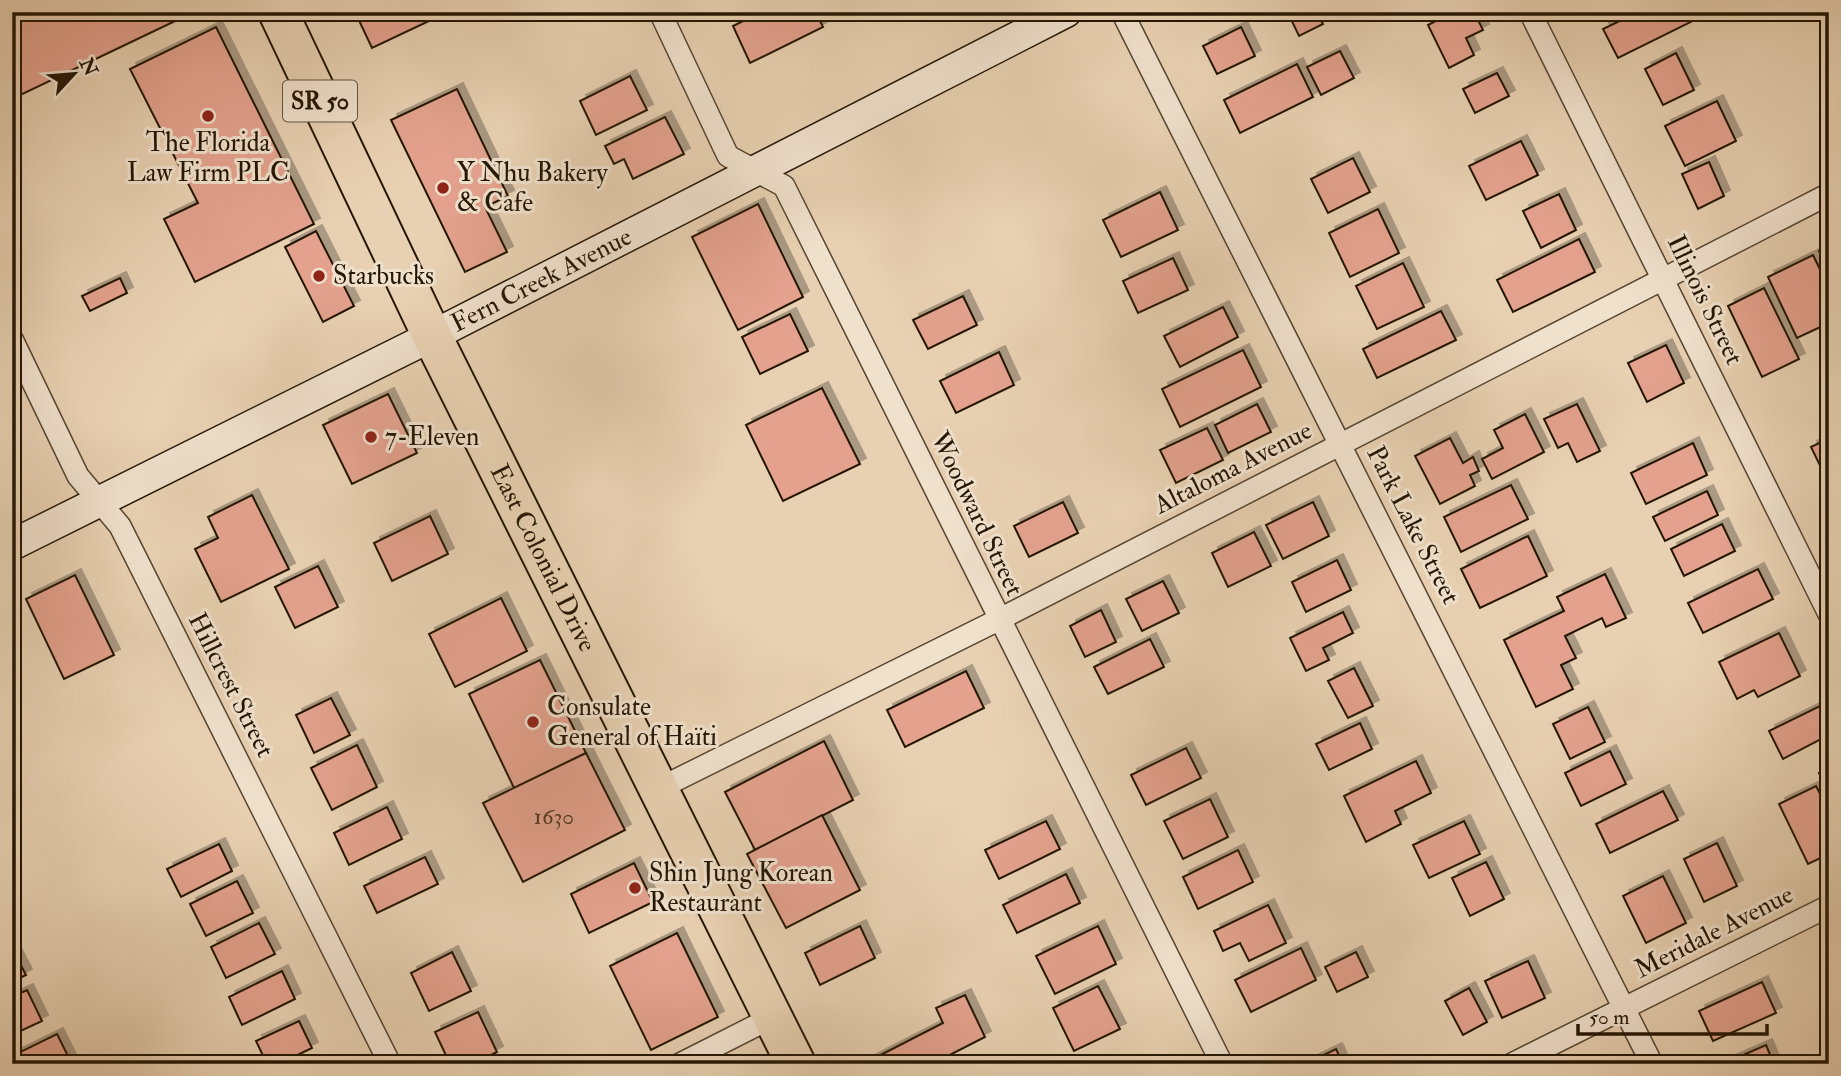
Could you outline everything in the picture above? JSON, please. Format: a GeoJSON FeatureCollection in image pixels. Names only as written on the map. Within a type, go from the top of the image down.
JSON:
{"type":"FeatureCollection","features":[{"type":"Feature","properties":{"kind":"highway","name":"East Colonial Drive"},"geometry":{"type":"LineString","coordinates":[[278,12],[432,336],[796,1064]]}},
{"type":"Feature","properties":{"kind":"street","name":"Woodward Street"},"geometry":{"type":"LineString","coordinates":[[660,12],[728,156],[784,186],[998,620],[1222,1064]]}},
{"type":"Feature","properties":{"kind":"street","name":"Fern Creek Avenue"},"geometry":{"type":"LineString","coordinates":[[12,545],[756,171],[1028,20],[1066,12]]}},
{"type":"Feature","properties":{"kind":"street","name":"Park Lake Street"},"geometry":{"type":"LineString","coordinates":[[1122,12],[1342,444],[1651,1064]]}},
{"type":"Feature","properties":{"kind":"street","name":"Illinois Street"},"geometry":{"type":"LineString","coordinates":[[1530,12],[1829,614]]}},
{"type":"Feature","properties":{"kind":"street","name":"Altaloma Avenue"},"geometry":{"type":"LineString","coordinates":[[660,788],[998,620],[1829,194]]}},
{"type":"Feature","properties":{"kind":"street","name":"Hillcrest Street"},"geometry":{"type":"LineString","coordinates":[[12,339],[78,477],[120,526],[390,1064]]}},
{"type":"Feature","properties":{"kind":"street","name":"Meridale Avenue"},"geometry":{"type":"LineString","coordinates":[[1512,1064],[1829,906]]}},
{"type":"Feature","properties":{"kind":"street"},"geometry":{"type":"LineString","coordinates":[[680,1064],[773,1017]]}},
{"type":"Feature","properties":{"kind":"building"},"geometry":{"type":"Polygon","coordinates":[[[12,12],[194,12],[12,99],[12,12]]]}},
{"type":"Feature","properties":{"kind":"building"},"geometry":{"type":"Polygon","coordinates":[[[355,12],[448,12],[372,48],[355,12]]]}},
{"type":"Feature","properties":{"kind":"building"},"geometry":{"type":"Polygon","coordinates":[[[761,12],[816,12],[823,27],[750,63],[733,26],[761,12]]]}},
{"type":"Feature","properties":{"kind":"building"},"geometry":{"type":"Polygon","coordinates":[[[1317,12],[1323,24],[1299,36],[1288,13],[1317,12]]]}},
{"type":"Feature","properties":{"kind":"building"},"geometry":{"type":"Polygon","coordinates":[[[1453,12],[1474,12],[1483,30],[1466,38],[1474,55],[1449,68],[1428,25],[1453,12]]]}},
{"type":"Feature","properties":{"kind":"building"},"geometry":{"type":"Polygon","coordinates":[[[1638,12],[1709,13],[1618,58],[1603,29],[1638,12]]]}},
{"type":"Feature","properties":{"kind":"building"},"geometry":{"type":"Polygon","coordinates":[[[216,27],[314,224],[195,282],[164,219],[198,203],[130,69],[216,27]]]}},
{"type":"Feature","properties":{"kind":"building"},"geometry":{"type":"Polygon","coordinates":[[[1241,27],[1255,56],[1217,74],[1203,46],[1241,27]]]}},
{"type":"Feature","properties":{"kind":"building"},"geometry":{"type":"Polygon","coordinates":[[[1340,51],[1354,78],[1321,95],[1307,67],[1340,51]]]}},
{"type":"Feature","properties":{"kind":"building"},"geometry":{"type":"Polygon","coordinates":[[[1676,53],[1694,90],[1663,105],[1645,69],[1676,53]]]}},
{"type":"Feature","properties":{"kind":"building"},"geometry":{"type":"Polygon","coordinates":[[[1297,64],[1313,97],[1240,133],[1224,100],[1297,64]]]}},
{"type":"Feature","properties":{"kind":"building"},"geometry":{"type":"Polygon","coordinates":[[[1497,73],[1509,96],[1475,113],[1463,89],[1497,73]]]}},
{"type":"Feature","properties":{"kind":"building"},"geometry":{"type":"Polygon","coordinates":[[[630,76],[647,110],[596,135],[580,101],[630,76]]]}},
{"type":"Feature","properties":{"kind":"building"},"geometry":{"type":"Polygon","coordinates":[[[457,89],[508,196],[485,207],[507,252],[465,272],[391,120],[457,89]]]}},
{"type":"Feature","properties":{"kind":"building"},"geometry":{"type":"Polygon","coordinates":[[[1717,101],[1736,141],[1685,166],[1665,126],[1717,101]]]}},
{"type":"Feature","properties":{"kind":"building"},"geometry":{"type":"Polygon","coordinates":[[[665,117],[684,154],[633,179],[624,159],[614,164],[605,146],[665,117]]]}},
{"type":"Feature","properties":{"kind":"building"},"geometry":{"type":"Polygon","coordinates":[[[1521,141],[1538,175],[1486,200],[1469,166],[1521,141]]]}},
{"type":"Feature","properties":{"kind":"building"},"geometry":{"type":"Polygon","coordinates":[[[1353,158],[1370,192],[1328,213],[1311,179],[1353,158]]]}},
{"type":"Feature","properties":{"kind":"building"},"geometry":{"type":"Polygon","coordinates":[[[1709,162],[1724,196],[1698,209],[1682,174],[1709,162]]]}},
{"type":"Feature","properties":{"kind":"building"},"geometry":{"type":"Polygon","coordinates":[[[1160,192],[1178,230],[1121,257],[1103,220],[1160,192]]]}},
{"type":"Feature","properties":{"kind":"building"},"geometry":{"type":"Polygon","coordinates":[[[1559,194],[1576,230],[1541,248],[1523,211],[1559,194]]]}},
{"type":"Feature","properties":{"kind":"building"},"geometry":{"type":"Polygon","coordinates":[[[758,204],[803,297],[738,330],[692,237],[758,204]]]}},
{"type":"Feature","properties":{"kind":"building"},"geometry":{"type":"Polygon","coordinates":[[[1378,209],[1399,253],[1350,277],[1329,233],[1378,209]]]}},
{"type":"Feature","properties":{"kind":"building","name":"Starbucks"},"geometry":{"type":"Polygon","coordinates":[[[316,231],[354,306],[323,322],[285,247],[316,231]]]}},
{"type":"Feature","properties":{"kind":"building"},"geometry":{"type":"Polygon","coordinates":[[[1579,239],[1595,272],[1513,312],[1497,280],[1579,239]]]}},
{"type":"Feature","properties":{"kind":"building"},"geometry":{"type":"Polygon","coordinates":[[[1829,247],[1829,271],[1819,251],[1829,247]]]}},
{"type":"Feature","properties":{"kind":"building"},"geometry":{"type":"Polygon","coordinates":[[[1813,255],[1829,288],[1829,323],[1797,338],[1768,277],[1813,255]]]}},
{"type":"Feature","properties":{"kind":"building"},"geometry":{"type":"Polygon","coordinates":[[[1173,258],[1188,290],[1138,313],[1123,281],[1173,258]]]}},
{"type":"Feature","properties":{"kind":"building"},"geometry":{"type":"Polygon","coordinates":[[[1403,263],[1424,307],[1377,329],[1356,286],[1403,263]]]}},
{"type":"Feature","properties":{"kind":"building"},"geometry":{"type":"Polygon","coordinates":[[[120,278],[127,293],[90,311],[82,296],[120,278]]]}},
{"type":"Feature","properties":{"kind":"building"},"geometry":{"type":"Polygon","coordinates":[[[1764,288],[1799,359],[1762,377],[1728,306],[1764,288]]]}},
{"type":"Feature","properties":{"kind":"building"},"geometry":{"type":"Polygon","coordinates":[[[963,296],[977,325],[928,349],[913,320],[963,296]]]}},
{"type":"Feature","properties":{"kind":"building"},"geometry":{"type":"Polygon","coordinates":[[[1223,307],[1238,337],[1180,367],[1164,336],[1223,307]]]}},
{"type":"Feature","properties":{"kind":"building"},"geometry":{"type":"Polygon","coordinates":[[[1441,311],[1456,340],[1377,378],[1363,349],[1441,311]]]}},
{"type":"Feature","properties":{"kind":"building"},"geometry":{"type":"Polygon","coordinates":[[[790,314],[808,351],[760,374],[742,337],[790,314]]]}},
{"type":"Feature","properties":{"kind":"building"},"geometry":{"type":"Polygon","coordinates":[[[1666,345],[1684,383],[1647,402],[1628,363],[1666,345]]]}},
{"type":"Feature","properties":{"kind":"building"},"geometry":{"type":"Polygon","coordinates":[[[1243,350],[1261,387],[1180,427],[1162,389],[1243,350]]]}},
{"type":"Feature","properties":{"kind":"building"},"geometry":{"type":"Polygon","coordinates":[[[999,352],[1014,385],[956,413],[940,381],[999,352]]]}},
{"type":"Feature","properties":{"kind":"building"},"geometry":{"type":"Polygon","coordinates":[[[822,388],[860,464],[783,501],[746,425],[822,388]]]}},
{"type":"Feature","properties":{"kind":"building"},"geometry":{"type":"Polygon","coordinates":[[[388,394],[417,453],[352,484],[323,425],[388,394]]]}},
{"type":"Feature","properties":{"kind":"building"},"geometry":{"type":"Polygon","coordinates":[[[1257,404],[1271,432],[1228,453],[1215,425],[1257,404]]]}},
{"type":"Feature","properties":{"kind":"building"},"geometry":{"type":"Polygon","coordinates":[[[1577,404],[1600,451],[1577,462],[1568,443],[1558,448],[1544,419],[1577,404]]]}},
{"type":"Feature","properties":{"kind":"building"},"geometry":{"type":"Polygon","coordinates":[[[1525,414],[1544,452],[1492,479],[1482,459],[1503,448],[1494,430],[1525,414]]]}},
{"type":"Feature","properties":{"kind":"building"},"geometry":{"type":"Polygon","coordinates":[[[1207,428],[1223,460],[1176,483],[1160,450],[1207,428]]]}},
{"type":"Feature","properties":{"kind":"building"},"geometry":{"type":"Polygon","coordinates":[[[1450,438],[1463,463],[1473,457],[1479,471],[1470,475],[1475,486],[1440,504],[1415,456],[1450,438]]]}},
{"type":"Feature","properties":{"kind":"building"},"geometry":{"type":"Polygon","coordinates":[[[1829,438],[1829,484],[1811,447],[1829,438]]]}},
{"type":"Feature","properties":{"kind":"building"},"geometry":{"type":"Polygon","coordinates":[[[1693,443],[1707,475],[1646,504],[1631,473],[1693,443]]]}},
{"type":"Feature","properties":{"kind":"building"},"geometry":{"type":"Polygon","coordinates":[[[1511,485],[1528,519],[1461,552],[1444,517],[1511,485]]]}},
{"type":"Feature","properties":{"kind":"building"},"geometry":{"type":"Polygon","coordinates":[[[1707,491],[1718,515],[1665,541],[1653,517],[1707,491]]]}},
{"type":"Feature","properties":{"kind":"building"},"geometry":{"type":"Polygon","coordinates":[[[252,495],[289,569],[221,602],[195,549],[218,538],[208,517],[252,495]]]}},
{"type":"Feature","properties":{"kind":"building"},"geometry":{"type":"Polygon","coordinates":[[[1063,502],[1078,533],[1029,557],[1014,526],[1063,502]]]}},
{"type":"Feature","properties":{"kind":"building"},"geometry":{"type":"Polygon","coordinates":[[[1313,502],[1329,536],[1283,559],[1266,525],[1313,502]]]}},
{"type":"Feature","properties":{"kind":"building"},"geometry":{"type":"Polygon","coordinates":[[[430,516],[448,554],[392,581],[374,543],[430,516]]]}},
{"type":"Feature","properties":{"kind":"building"},"geometry":{"type":"Polygon","coordinates":[[[1722,524],[1735,551],[1684,576],[1671,549],[1722,524]]]}},
{"type":"Feature","properties":{"kind":"building"},"geometry":{"type":"Polygon","coordinates":[[[1254,532],[1271,566],[1228,587],[1212,553],[1254,532]]]}},
{"type":"Feature","properties":{"kind":"building"},"geometry":{"type":"Polygon","coordinates":[[[1528,536],[1547,576],[1480,608],[1461,569],[1528,536]]]}},
{"type":"Feature","properties":{"kind":"building"},"geometry":{"type":"Polygon","coordinates":[[[1337,560],[1351,590],[1306,612],[1292,582],[1337,560]]]}},
{"type":"Feature","properties":{"kind":"building"},"geometry":{"type":"Polygon","coordinates":[[[318,566],[338,607],[295,628],[275,587],[318,566]]]}},
{"type":"Feature","properties":{"kind":"building"},"geometry":{"type":"Polygon","coordinates":[[[1758,569],[1773,599],[1703,633],[1688,603],[1758,569]]]}},
{"type":"Feature","properties":{"kind":"building"},"geometry":{"type":"Polygon","coordinates":[[[1605,574],[1626,618],[1606,627],[1602,618],[1565,636],[1576,658],[1561,665],[1573,689],[1536,707],[1504,640],[1564,611],[1557,597],[1605,574]]]}},
{"type":"Feature","properties":{"kind":"building"},"geometry":{"type":"Polygon","coordinates":[[[75,575],[114,655],[64,679],[26,599],[75,575]]]}},
{"type":"Feature","properties":{"kind":"building"},"geometry":{"type":"Polygon","coordinates":[[[1163,581],[1179,613],[1142,631],[1126,599],[1163,581]]]}},
{"type":"Feature","properties":{"kind":"building"},"geometry":{"type":"Polygon","coordinates":[[[501,598],[527,651],[455,687],[429,634],[501,598]]]}},
{"type":"Feature","properties":{"kind":"building"},"geometry":{"type":"Polygon","coordinates":[[[1101,610],[1116,642],[1085,657],[1070,626],[1101,610]]]}},
{"type":"Feature","properties":{"kind":"building"},"geometry":{"type":"Polygon","coordinates":[[[1343,612],[1353,633],[1323,648],[1329,660],[1306,671],[1290,638],[1343,612]]]}},
{"type":"Feature","properties":{"kind":"building"},"geometry":{"type":"Polygon","coordinates":[[[1779,633],[1800,676],[1758,697],[1754,690],[1737,699],[1719,662],[1779,633]]]}},
{"type":"Feature","properties":{"kind":"building"},"geometry":{"type":"Polygon","coordinates":[[[1150,639],[1164,667],[1108,694],[1094,667],[1150,639]]]}},
{"type":"Feature","properties":{"kind":"building"},"geometry":{"type":"Polygon","coordinates":[[[540,660],[586,753],[514,788],[469,694],[540,660]]]}},
{"type":"Feature","properties":{"kind":"building"},"geometry":{"type":"Polygon","coordinates":[[[1354,668],[1373,706],[1348,718],[1328,681],[1354,668]]]}},
{"type":"Feature","properties":{"kind":"building"},"geometry":{"type":"Polygon","coordinates":[[[966,671],[984,708],[905,747],[887,710],[966,671]]]}},
{"type":"Feature","properties":{"kind":"building"},"geometry":{"type":"Polygon","coordinates":[[[331,698],[350,735],[314,753],[296,715],[331,698]]]}},
{"type":"Feature","properties":{"kind":"building"},"geometry":{"type":"Polygon","coordinates":[[[1828,702],[1829,735],[1783,759],[1769,731],[1828,702]]]}},
{"type":"Feature","properties":{"kind":"building"},"geometry":{"type":"Polygon","coordinates":[[[1588,707],[1605,742],[1570,759],[1553,724],[1588,707]]]}},
{"type":"Feature","properties":{"kind":"building"},"geometry":{"type":"Polygon","coordinates":[[[1360,723],[1372,749],[1329,770],[1316,744],[1360,723]]]}},
{"type":"Feature","properties":{"kind":"building"},"geometry":{"type":"Polygon","coordinates":[[[824,741],[853,800],[755,850],[725,792],[824,741]]]}},
{"type":"Feature","properties":{"kind":"building"},"geometry":{"type":"Polygon","coordinates":[[[357,745],[377,787],[332,810],[311,768],[357,745]]]}},
{"type":"Feature","properties":{"kind":"building"},"geometry":{"type":"Polygon","coordinates":[[[1186,748],[1201,778],[1146,805],[1131,775],[1186,748]]]}},
{"type":"Feature","properties":{"kind":"building"},"geometry":{"type":"Polygon","coordinates":[[[1610,751],[1626,784],[1581,806],[1565,773],[1610,751]]]}},
{"type":"Feature","properties":{"kind":"building"},"geometry":{"type":"Polygon","coordinates":[[[586,753],[625,830],[523,882],[483,803],[586,753]]]}},
{"type":"Feature","properties":{"kind":"building"},"geometry":{"type":"Polygon","coordinates":[[[1416,761],[1431,793],[1395,811],[1401,824],[1366,842],[1344,796],[1416,761]]]}},
{"type":"Feature","properties":{"kind":"building"},"geometry":{"type":"Polygon","coordinates":[[[1829,769],[1829,793],[1819,773],[1829,769]]]}},
{"type":"Feature","properties":{"kind":"building"},"geometry":{"type":"Polygon","coordinates":[[[1816,786],[1829,811],[1829,854],[1808,864],[1779,804],[1816,786]]]}},
{"type":"Feature","properties":{"kind":"building"},"geometry":{"type":"Polygon","coordinates":[[[1663,791],[1678,820],[1610,853],[1596,824],[1663,791]]]}},
{"type":"Feature","properties":{"kind":"building"},"geometry":{"type":"Polygon","coordinates":[[[1210,799],[1228,837],[1183,859],[1164,821],[1210,799]]]}},
{"type":"Feature","properties":{"kind":"building"},"geometry":{"type":"Polygon","coordinates":[[[387,807],[402,839],[349,865],[334,833],[387,807]]]}},
{"type":"Feature","properties":{"kind":"building"},"geometry":{"type":"Polygon","coordinates":[[[822,815],[860,890],[786,928],[747,854],[822,815]]]}},
{"type":"Feature","properties":{"kind":"building"},"geometry":{"type":"Polygon","coordinates":[[[1046,821],[1060,849],[999,879],[985,850],[1046,821]]]}},
{"type":"Feature","properties":{"kind":"building"},"geometry":{"type":"Polygon","coordinates":[[[1464,821],[1480,854],[1429,878],[1413,845],[1464,821]]]}},
{"type":"Feature","properties":{"kind":"building"},"geometry":{"type":"Polygon","coordinates":[[[1717,843],[1737,886],[1704,902],[1684,859],[1717,843]]]}},
{"type":"Feature","properties":{"kind":"building"},"geometry":{"type":"Polygon","coordinates":[[[219,844],[232,871],[181,897],[167,869],[219,844]]]}},
{"type":"Feature","properties":{"kind":"building"},"geometry":{"type":"Polygon","coordinates":[[[1238,850],[1253,882],[1198,909],[1183,877],[1238,850]]]}},
{"type":"Feature","properties":{"kind":"building"},"geometry":{"type":"Polygon","coordinates":[[[425,857],[438,884],[377,913],[364,886],[425,857]]]}},
{"type":"Feature","properties":{"kind":"building"},"geometry":{"type":"Polygon","coordinates":[[[1486,862],[1504,899],[1470,916],[1452,878],[1486,862]]]}},
{"type":"Feature","properties":{"kind":"building"},"geometry":{"type":"Polygon","coordinates":[[[634,863],[653,902],[589,933],[571,894],[634,863]]]}},
{"type":"Feature","properties":{"kind":"building"},"geometry":{"type":"Polygon","coordinates":[[[1066,874],[1080,903],[1017,933],[1003,905],[1066,874]]]}},
{"type":"Feature","properties":{"kind":"building"},"geometry":{"type":"Polygon","coordinates":[[[1663,876],[1686,923],[1646,943],[1623,896],[1663,876]]]}},
{"type":"Feature","properties":{"kind":"building"},"geometry":{"type":"Polygon","coordinates":[[[237,881],[253,913],[206,936],[190,904],[237,881]]]}},
{"type":"Feature","properties":{"kind":"building"},"geometry":{"type":"Polygon","coordinates":[[[1268,905],[1286,943],[1249,961],[1240,943],[1223,951],[1214,931],[1268,905]]]}},
{"type":"Feature","properties":{"kind":"building"},"geometry":{"type":"Polygon","coordinates":[[[259,923],[275,954],[226,978],[211,947],[259,923]]]}},
{"type":"Feature","properties":{"kind":"building"},"geometry":{"type":"Polygon","coordinates":[[[860,926],[875,958],[820,985],[805,953],[860,926]]]}},
{"type":"Feature","properties":{"kind":"building"},"geometry":{"type":"Polygon","coordinates":[[[1098,926],[1116,964],[1055,994],[1036,956],[1098,926]]]}},
{"type":"Feature","properties":{"kind":"building"},"geometry":{"type":"Polygon","coordinates":[[[677,933],[718,1017],[651,1050],[610,966],[677,933]]]}},
{"type":"Feature","properties":{"kind":"building"},"geometry":{"type":"Polygon","coordinates":[[[12,948],[26,975],[12,982],[12,948]]]}},
{"type":"Feature","properties":{"kind":"building"},"geometry":{"type":"Polygon","coordinates":[[[1301,948],[1316,980],[1251,1012],[1235,980],[1301,948]]]}},
{"type":"Feature","properties":{"kind":"building"},"geometry":{"type":"Polygon","coordinates":[[[452,952],[471,991],[429,1011],[411,973],[452,952]]]}},
{"type":"Feature","properties":{"kind":"building"},"geometry":{"type":"Polygon","coordinates":[[[1356,952],[1368,977],[1337,992],[1325,967],[1356,952]]]}},
{"type":"Feature","properties":{"kind":"building"},"geometry":{"type":"Polygon","coordinates":[[[1528,961],[1545,998],[1502,1018],[1485,981],[1528,961]]]}},
{"type":"Feature","properties":{"kind":"building"},"geometry":{"type":"Polygon","coordinates":[[[282,971],[295,999],[242,1025],[229,997],[282,971]]]}},
{"type":"Feature","properties":{"kind":"building"},"geometry":{"type":"Polygon","coordinates":[[[1762,982],[1776,1013],[1713,1041],[1699,1011],[1762,982]]]}},
{"type":"Feature","properties":{"kind":"building"},"geometry":{"type":"Polygon","coordinates":[[[1098,986],[1120,1029],[1074,1051],[1053,1008],[1098,986]]]}},
{"type":"Feature","properties":{"kind":"building"},"geometry":{"type":"Polygon","coordinates":[[[1469,988],[1487,1022],[1463,1035],[1445,1001],[1469,988]]]}},
{"type":"Feature","properties":{"kind":"building"},"geometry":{"type":"Polygon","coordinates":[[[27,990],[42,1021],[12,1035],[12,997],[27,990]]]}},
{"type":"Feature","properties":{"kind":"building"},"geometry":{"type":"Polygon","coordinates":[[[965,995],[985,1037],[932,1064],[863,1064],[943,1023],[936,1008],[965,995]]]}},
{"type":"Feature","properties":{"kind":"building"},"geometry":{"type":"Polygon","coordinates":[[[478,1012],[497,1052],[473,1064],[450,1064],[435,1032],[478,1012]]]}},
{"type":"Feature","properties":{"kind":"building"},"geometry":{"type":"Polygon","coordinates":[[[299,1021],[312,1048],[279,1064],[267,1064],[256,1041],[299,1021]]]}},
{"type":"Feature","properties":{"kind":"building"},"geometry":{"type":"Polygon","coordinates":[[[57,1034],[72,1064],[12,1064],[12,1056],[57,1034]]]}},
{"type":"Feature","properties":{"kind":"building"},"geometry":{"type":"Polygon","coordinates":[[[1766,1045],[1774,1064],[1727,1064],[1727,1062],[1766,1045]]]}},
{"type":"Feature","properties":{"kind":"building"},"geometry":{"type":"Polygon","coordinates":[[[1336,1049],[1343,1064],[1305,1064],[1336,1049]]]}},
{"type":"Feature","properties":{"kind":"place","name":"The Florida Law Firm PLC"},"geometry":{"type":"Point","coordinates":[208,116]}},
{"type":"Feature","properties":{"kind":"place","name":"Y Nhu Bakery & Cafe"},"geometry":{"type":"Point","coordinates":[443,188]}},
{"type":"Feature","properties":{"kind":"place","name":"Starbucks"},"geometry":{"type":"Point","coordinates":[319,276]}},
{"type":"Feature","properties":{"kind":"place","name":"7-Eleven"},"geometry":{"type":"Point","coordinates":[371,437]}},
{"type":"Feature","properties":{"kind":"place","name":"Consulate General of Haïti"},"geometry":{"type":"Point","coordinates":[533,722]}},
{"type":"Feature","properties":{"kind":"place","name":"Shin Jung Korean Restaurant"},"geometry":{"type":"Point","coordinates":[635,888]}}]}
